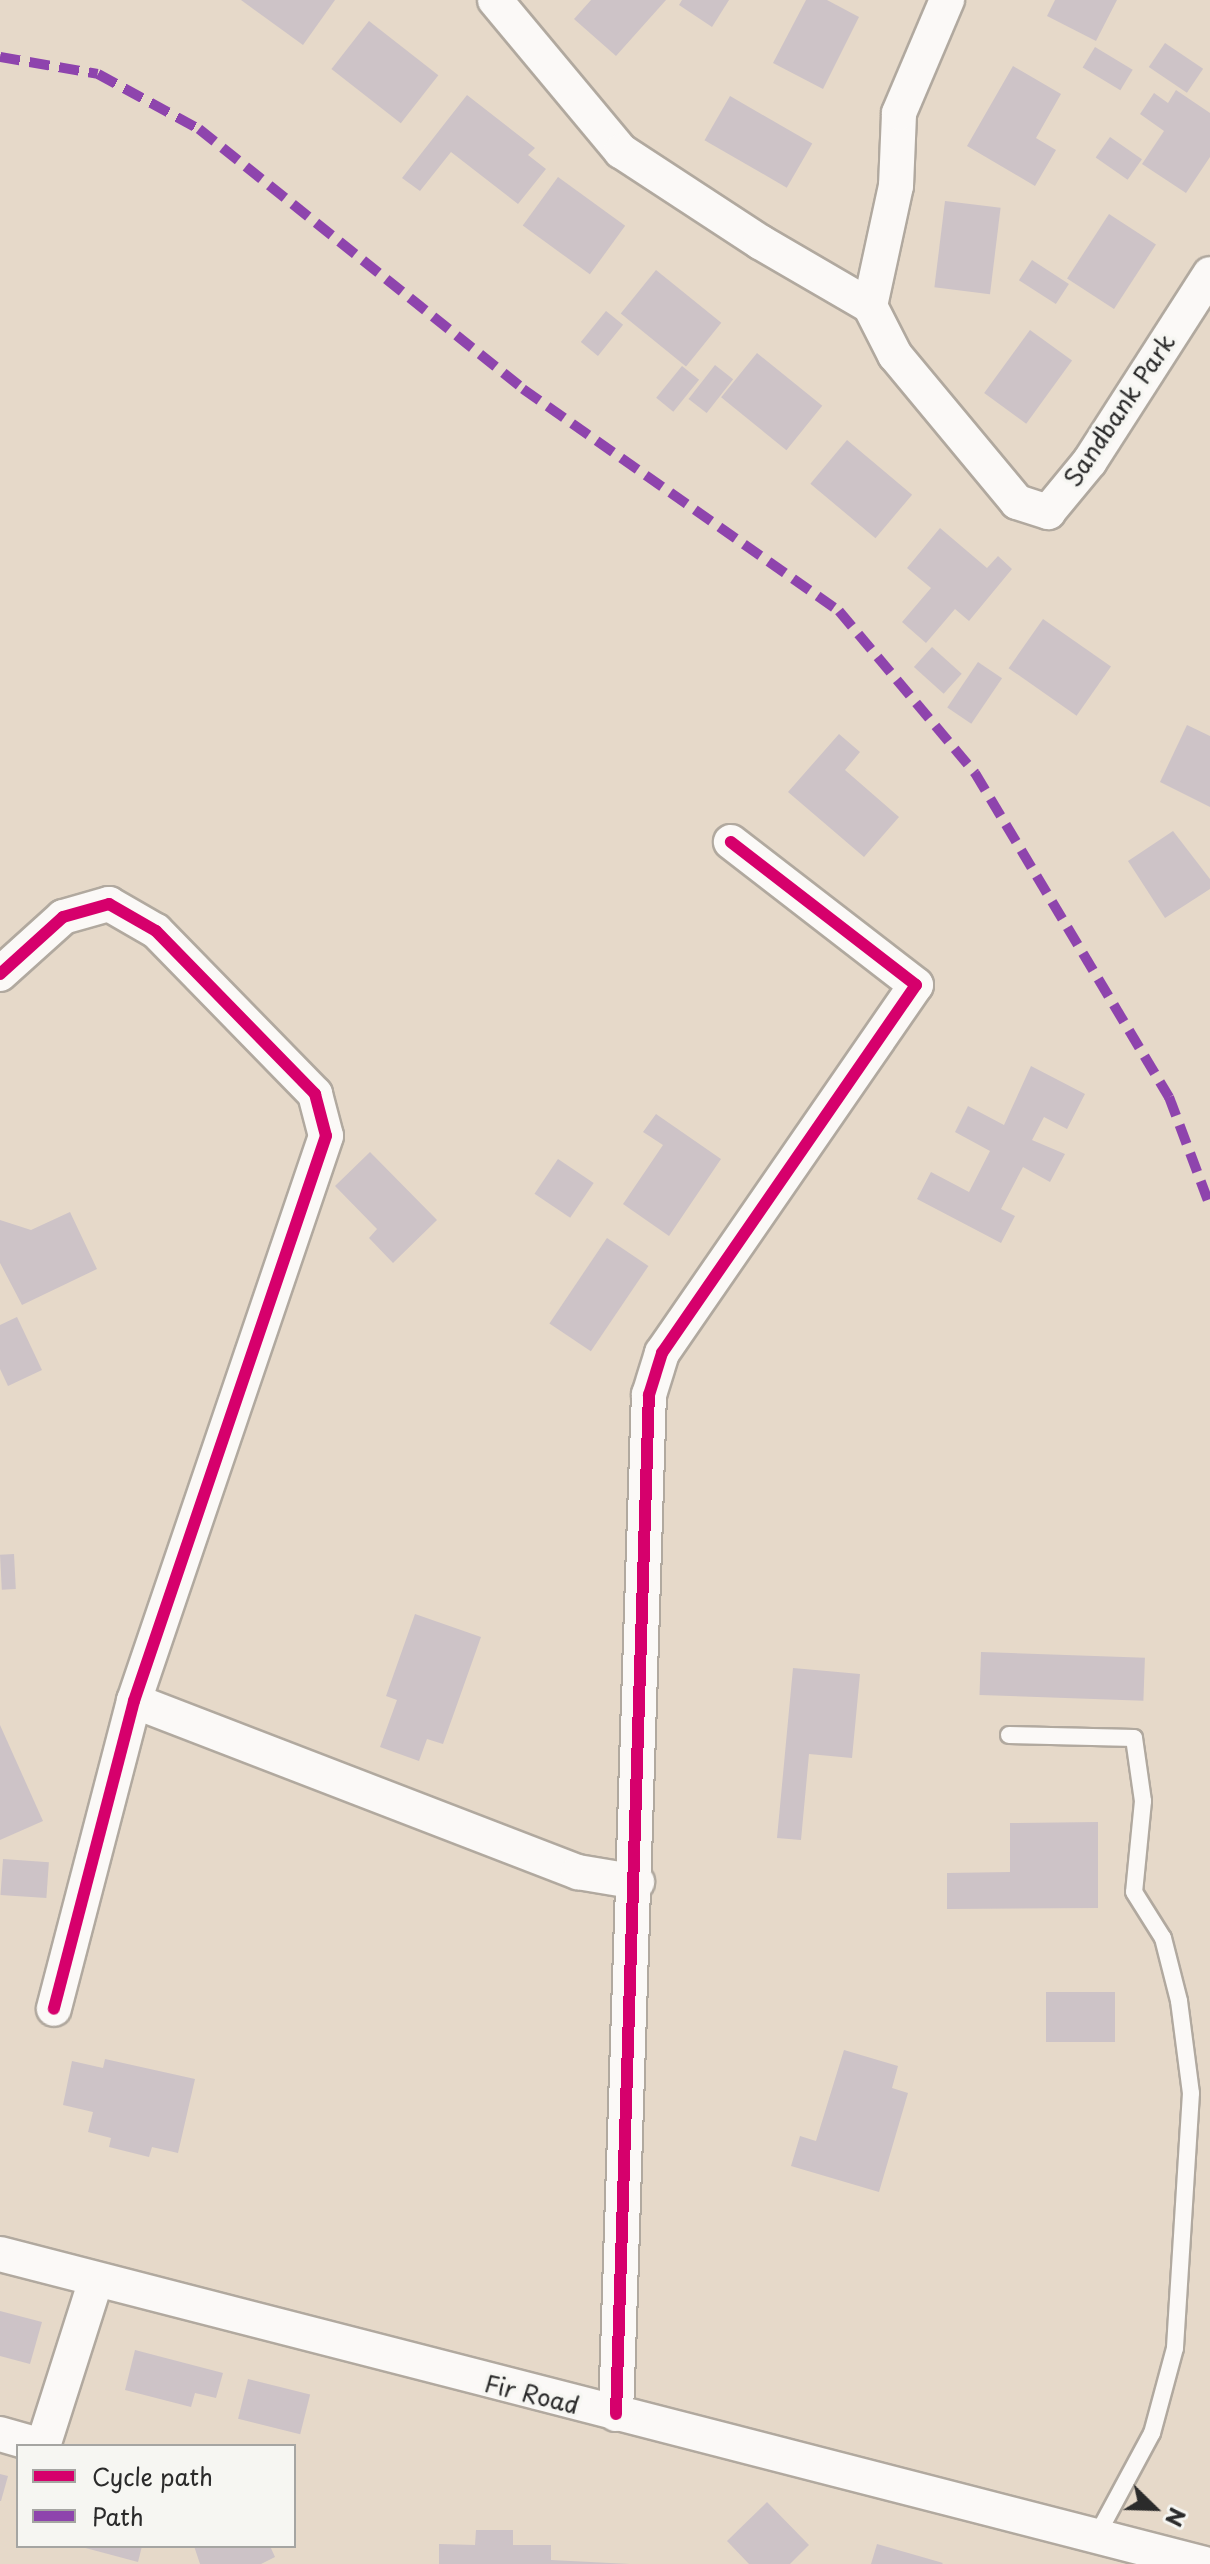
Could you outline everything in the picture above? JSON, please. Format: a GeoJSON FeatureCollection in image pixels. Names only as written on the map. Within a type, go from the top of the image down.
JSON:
{"type":"FeatureCollection","features":[{"type":"Feature","properties":{"kind":"street"},"geometry":{"type":"LineString","coordinates":[[494,0],[621,151],[760,242],[870,306],[896,186],[899,113],[947,0]]}},
{"type":"Feature","properties":{"kind":"street","name":"Sandbank Park"},"geometry":{"type":"LineString","coordinates":[[870,306],[895,355],[1017,502],[1048,512],[1090,461],[1210,274]]}},
{"type":"Feature","properties":{"kind":"street"},"geometry":{"type":"LineString","coordinates":[[616,2414],[653,1381],[662,1353],[916,985],[731,842]]}},
{"type":"Feature","properties":{"kind":"street"},"geometry":{"type":"LineString","coordinates":[[0,974],[63,917],[109,904],[156,931],[315,1094],[326,1136],[134,1701],[54,2009]]}},
{"type":"Feature","properties":{"kind":"street"},"geometry":{"type":"LineString","coordinates":[[134,1701],[578,1872],[637,1882]]}},
{"type":"Feature","properties":{"kind":"street","name":"Fir Road"},"geometry":{"type":"LineString","coordinates":[[0,2254],[1205,2564]]}},
{"type":"Feature","properties":{"kind":"street"},"geometry":{"type":"LineString","coordinates":[[43,2444],[96,2280]]}},
{"type":"Feature","properties":{"kind":"street"},"geometry":{"type":"LineString","coordinates":[[0,2434],[35,2444]]}},
{"type":"Feature","properties":{"kind":"lane"},"geometry":{"type":"LineString","coordinates":[[1009,1735],[1134,1738],[1143,1801],[1134,1892],[1163,1938],[1179,2001],[1191,2093],[1175,2348],[1152,2433],[1097,2535]]}},
{"type":"Feature","properties":{"kind":"building"},"geometry":{"type":"Polygon","coordinates":[[[241,0],[335,0],[303,45],[241,0]]]}},
{"type":"Feature","properties":{"kind":"building"},"geometry":{"type":"Polygon","coordinates":[[[591,0],[666,0],[616,56],[574,19],[591,0]]]}},
{"type":"Feature","properties":{"kind":"building"},"geometry":{"type":"Polygon","coordinates":[[[682,0],[729,0],[712,27],[679,5],[682,0]]]}},
{"type":"Feature","properties":{"kind":"building"},"geometry":{"type":"Polygon","coordinates":[[[806,0],[827,0],[859,17],[823,89],[773,63],[806,0]]]}},
{"type":"Feature","properties":{"kind":"building"},"geometry":{"type":"Polygon","coordinates":[[[1055,0],[1117,0],[1096,41],[1047,16],[1055,0]]]}},
{"type":"Feature","properties":{"kind":"building"},"geometry":{"type":"Polygon","coordinates":[[[369,21],[438,75],[401,123],[331,69],[369,21]]]}},
{"type":"Feature","properties":{"kind":"building"},"geometry":{"type":"Polygon","coordinates":[[[1165,43],[1203,69],[1187,93],[1149,67],[1165,43]]]}},
{"type":"Feature","properties":{"kind":"building"},"geometry":{"type":"Polygon","coordinates":[[[1095,47],[1133,70],[1120,90],[1083,68],[1095,47]]]}},
{"type":"Feature","properties":{"kind":"building"},"geometry":{"type":"Polygon","coordinates":[[[1013,66],[1061,94],[1036,138],[1056,150],[1035,186],[967,146],[1013,66]]]}},
{"type":"Feature","properties":{"kind":"building"},"geometry":{"type":"Polygon","coordinates":[[[1176,90],[1210,113],[1210,157],[1186,193],[1142,164],[1164,131],[1140,114],[1154,93],[1168,103],[1176,90]]]}},
{"type":"Feature","properties":{"kind":"building"},"geometry":{"type":"Polygon","coordinates":[[[467,95],[535,148],[528,155],[546,169],[518,204],[451,152],[420,191],[402,178],[467,95]]]}},
{"type":"Feature","properties":{"kind":"building"},"geometry":{"type":"Polygon","coordinates":[[[730,96],[812,144],[787,188],[704,140],[730,96]]]}},
{"type":"Feature","properties":{"kind":"building"},"geometry":{"type":"Polygon","coordinates":[[[1110,137],[1142,159],[1128,180],[1096,157],[1110,137]]]}},
{"type":"Feature","properties":{"kind":"building"},"geometry":{"type":"Polygon","coordinates":[[[558,177],[625,226],[590,274],[523,226],[558,177]]]}},
{"type":"Feature","properties":{"kind":"building"},"geometry":{"type":"Polygon","coordinates":[[[945,201],[1001,208],[990,294],[934,287],[945,201]]]}},
{"type":"Feature","properties":{"kind":"building"},"geometry":{"type":"Polygon","coordinates":[[[1109,214],[1156,244],[1114,309],[1067,279],[1109,214]]]}},
{"type":"Feature","properties":{"kind":"building"},"geometry":{"type":"Polygon","coordinates":[[[1032,260],[1069,284],[1056,304],[1019,280],[1032,260]]]}},
{"type":"Feature","properties":{"kind":"building"},"geometry":{"type":"Polygon","coordinates":[[[656,270],[721,323],[686,366],[621,314],[656,270]]]}},
{"type":"Feature","properties":{"kind":"building"},"geometry":{"type":"Polygon","coordinates":[[[606,311],[623,325],[598,356],[581,342],[606,311]]]}},
{"type":"Feature","properties":{"kind":"building"},"geometry":{"type":"Polygon","coordinates":[[[1030,330],[1072,361],[1026,424],[984,393],[1030,330]]]}},
{"type":"Feature","properties":{"kind":"building"},"geometry":{"type":"Polygon","coordinates":[[[757,353],[822,406],[786,450],[721,397],[757,353]]]}},
{"type":"Feature","properties":{"kind":"building"},"geometry":{"type":"Polygon","coordinates":[[[715,365],[733,379],[707,413],[689,399],[715,365]]]}},
{"type":"Feature","properties":{"kind":"building"},"geometry":{"type":"Polygon","coordinates":[[[682,366],[699,380],[673,412],[656,398],[682,366]]]}},
{"type":"Feature","properties":{"kind":"building"},"geometry":{"type":"Polygon","coordinates":[[[847,440],[912,495],[875,538],[810,484],[847,440]]]}},
{"type":"Feature","properties":{"kind":"building"},"geometry":{"type":"Polygon","coordinates":[[[940,528],[987,568],[998,556],[1012,569],[969,621],[955,609],[926,643],[902,622],[931,588],[907,568],[940,528]]]}},
{"type":"Feature","properties":{"kind":"building"},"geometry":{"type":"Polygon","coordinates":[[[1043,619],[1111,667],[1077,716],[1009,668],[1043,619]]]}},
{"type":"Feature","properties":{"kind":"building"},"geometry":{"type":"Polygon","coordinates":[[[932,647],[962,674],[944,694],[914,667],[932,647]]]}},
{"type":"Feature","properties":{"kind":"building"},"geometry":{"type":"Polygon","coordinates":[[[978,662],[1002,678],[971,724],[947,708],[978,662]]]}},
{"type":"Feature","properties":{"kind":"building"},"geometry":{"type":"Polygon","coordinates":[[[1187,725],[1210,736],[1210,807],[1160,782],[1187,725]]]}},
{"type":"Feature","properties":{"kind":"building"},"geometry":{"type":"Polygon","coordinates":[[[839,734],[860,752],[845,770],[899,817],[864,857],[788,792],[839,734]]]}},
{"type":"Feature","properties":{"kind":"building"},"geometry":{"type":"Polygon","coordinates":[[[1173,831],[1210,879],[1210,889],[1165,918],[1128,861],[1173,831]]]}},
{"type":"Feature","properties":{"kind":"building"},"geometry":{"type":"Polygon","coordinates":[[[1031,1066],[1085,1094],[1067,1129],[1044,1117],[1032,1140],[1065,1154],[1050,1182],[1023,1167],[1001,1209],[1015,1216],[1001,1243],[917,1199],[931,1172],[969,1192],[990,1151],[955,1132],[968,1106],[1004,1125],[1031,1066]]]}},
{"type":"Feature","properties":{"kind":"building"},"geometry":{"type":"Polygon","coordinates":[[[656,1114],[721,1159],[669,1236],[623,1204],[663,1145],[643,1132],[656,1114]]]}},
{"type":"Feature","properties":{"kind":"building"},"geometry":{"type":"Polygon","coordinates":[[[370,1152],[437,1220],[393,1263],[369,1238],[377,1229],[335,1186],[370,1152]]]}},
{"type":"Feature","properties":{"kind":"building"},"geometry":{"type":"Polygon","coordinates":[[[558,1159],[594,1183],[570,1218],[535,1194],[558,1159]]]}},
{"type":"Feature","properties":{"kind":"building"},"geometry":{"type":"Polygon","coordinates":[[[70,1212],[97,1269],[22,1305],[0,1263],[0,1220],[31,1230],[70,1212]]]}},
{"type":"Feature","properties":{"kind":"building"},"geometry":{"type":"Polygon","coordinates":[[[607,1238],[648,1266],[591,1351],[549,1323],[607,1238]]]}},
{"type":"Feature","properties":{"kind":"building"},"geometry":{"type":"Polygon","coordinates":[[[17,1317],[42,1370],[8,1386],[0,1369],[0,1325],[17,1317]]]}},
{"type":"Feature","properties":{"kind":"building"},"geometry":{"type":"Polygon","coordinates":[[[14,1554],[16,1589],[2,1590],[0,1555],[14,1554]]]}},
{"type":"Feature","properties":{"kind":"building"},"geometry":{"type":"Polygon","coordinates":[[[415,1614],[481,1637],[443,1744],[427,1739],[419,1761],[380,1747],[397,1700],[386,1696],[415,1614]]]}},
{"type":"Feature","properties":{"kind":"building"},"geometry":{"type":"Polygon","coordinates":[[[981,1652],[1145,1658],[1143,1701],[979,1695],[981,1652]]]}},
{"type":"Feature","properties":{"kind":"building"},"geometry":{"type":"Polygon","coordinates":[[[793,1668],[860,1674],[852,1758],[809,1754],[801,1840],[777,1838],[793,1668]]]}},
{"type":"Feature","properties":{"kind":"building"},"geometry":{"type":"Polygon","coordinates":[[[0,1725],[43,1821],[0,1840],[0,1725]]]}},
{"type":"Feature","properties":{"kind":"building"},"geometry":{"type":"Polygon","coordinates":[[[1098,1822],[1098,1908],[947,1909],[947,1873],[1010,1872],[1010,1823],[1098,1822]]]}},
{"type":"Feature","properties":{"kind":"building"},"geometry":{"type":"Polygon","coordinates":[[[3,1859],[49,1862],[46,1898],[0,1895],[3,1859]]]}},
{"type":"Feature","properties":{"kind":"building"},"geometry":{"type":"Polygon","coordinates":[[[1046,1992],[1115,1992],[1115,2042],[1046,2042],[1046,1992]]]}},
{"type":"Feature","properties":{"kind":"building"},"geometry":{"type":"Polygon","coordinates":[[[844,2050],[898,2066],[892,2088],[908,2093],[879,2192],[791,2166],[800,2136],[816,2141],[844,2050]]]}},
{"type":"Feature","properties":{"kind":"building"},"geometry":{"type":"Polygon","coordinates":[[[105,2059],[195,2079],[178,2153],[152,2147],[149,2157],[109,2147],[111,2138],[88,2132],[93,2112],[63,2105],[72,2061],[103,2068],[105,2059]]]}},
{"type":"Feature","properties":{"kind":"building"},"geometry":{"type":"Polygon","coordinates":[[[0,2311],[42,2322],[30,2364],[0,2356],[0,2311]]]}},
{"type":"Feature","properties":{"kind":"building"},"geometry":{"type":"Polygon","coordinates":[[[135,2350],[223,2373],[216,2398],[195,2393],[191,2407],[125,2390],[135,2350]]]}},
{"type":"Feature","properties":{"kind":"building"},"geometry":{"type":"Polygon","coordinates":[[[248,2379],[310,2394],[300,2434],[238,2419],[248,2379]]]}},
{"type":"Feature","properties":{"kind":"building"},"geometry":{"type":"Polygon","coordinates":[[[0,2474],[8,2476],[1,2501],[0,2501],[0,2474]]]}},
{"type":"Feature","properties":{"kind":"building"},"geometry":{"type":"Polygon","coordinates":[[[767,2502],[809,2545],[790,2564],[749,2564],[727,2541],[767,2502]]]}},
{"type":"Feature","properties":{"kind":"building"},"geometry":{"type":"Polygon","coordinates":[[[476,2530],[513,2530],[513,2545],[551,2545],[551,2560],[630,2564],[439,2564],[439,2544],[475,2545],[476,2530]]]}},
{"type":"Feature","properties":{"kind":"building"},"geometry":{"type":"Polygon","coordinates":[[[877,2544],[943,2563],[871,2564],[877,2544]]]}},
{"type":"Feature","properties":{"kind":"building"},"geometry":{"type":"Polygon","coordinates":[[[86,2548],[142,2548],[138,2562],[86,2548]]]}},
{"type":"Feature","properties":{"kind":"building"},"geometry":{"type":"Polygon","coordinates":[[[195,2548],[271,2548],[275,2557],[261,2564],[200,2564],[195,2548]]]}},
{"type":"Feature","properties":{"kind":"marked path"},"geometry":{"type":"LineString","coordinates":[[0,57],[98,74],[199,129],[523,389],[839,611],[975,773],[1169,1097],[1210,1206]]}},
{"type":"Feature","properties":{"kind":"cycle path"},"geometry":{"type":"LineString","coordinates":[[616,2414],[649,1395],[662,1353],[916,985],[731,842]]}},
{"type":"Feature","properties":{"kind":"cycle path"},"geometry":{"type":"LineString","coordinates":[[0,974],[63,917],[109,904],[156,931],[315,1094],[326,1136],[134,1701],[54,2009]]}}]}
